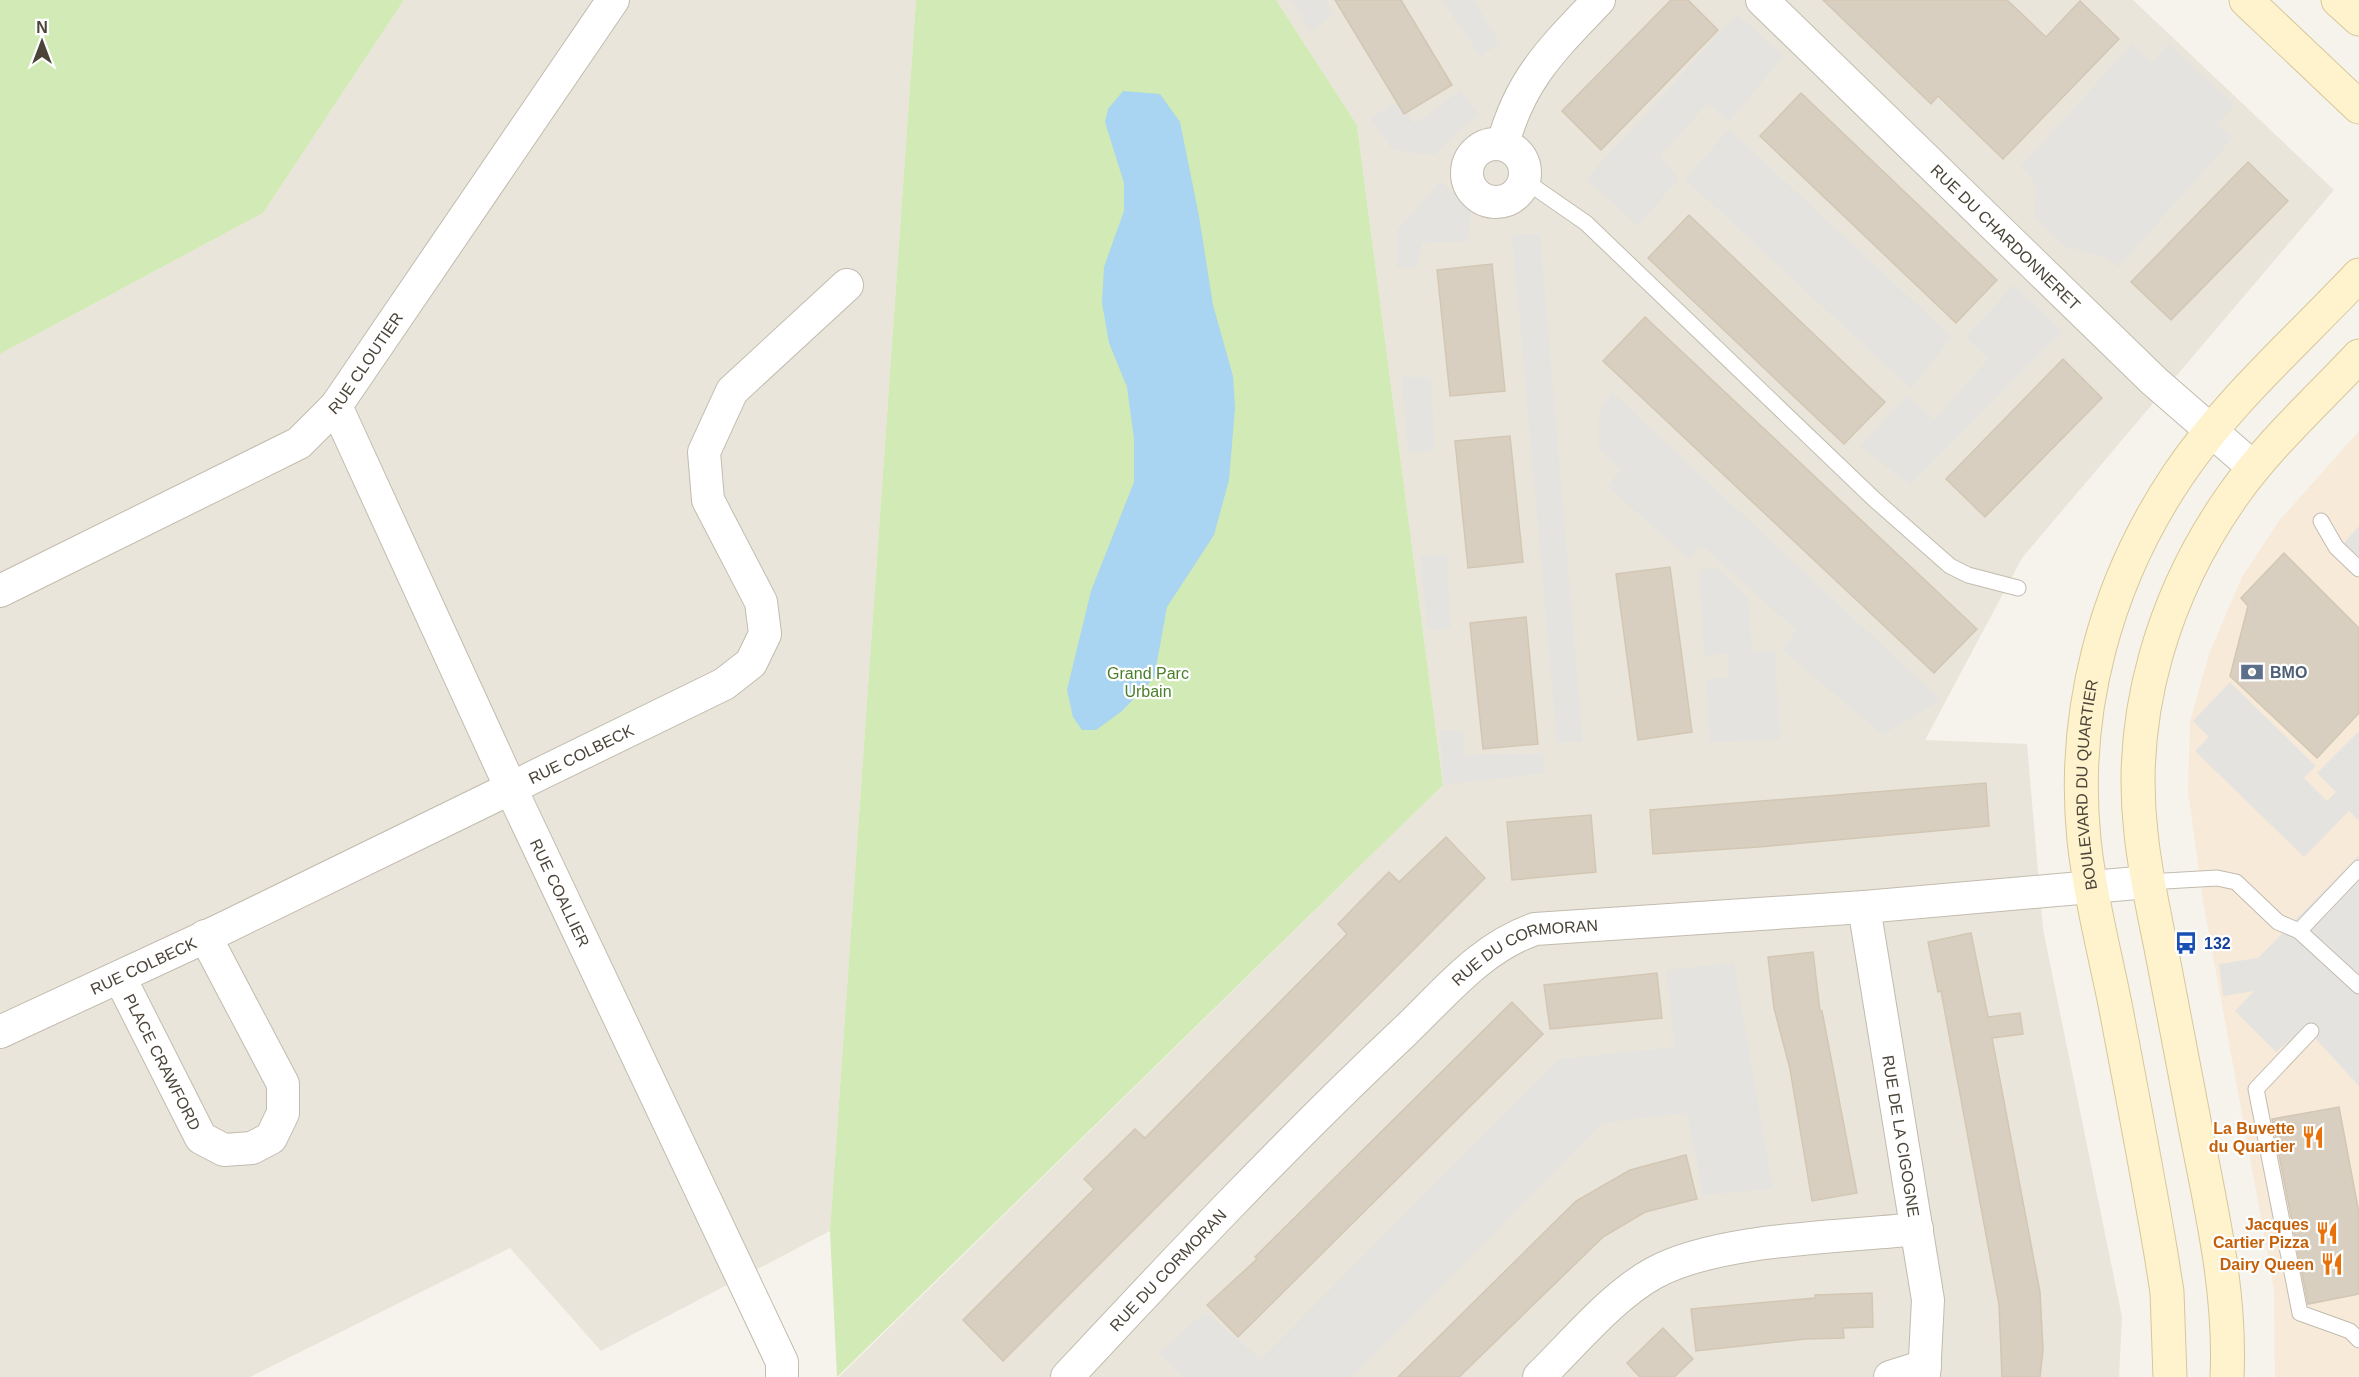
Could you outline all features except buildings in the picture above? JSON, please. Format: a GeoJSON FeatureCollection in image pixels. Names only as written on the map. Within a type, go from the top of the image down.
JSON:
{"type":"FeatureCollection","features":[{"type":"Feature","properties":{"kind":"main road"},"geometry":{"type":"LineString","coordinates":[[2247,0],[2359,107]]}},
{"type":"Feature","properties":{"kind":"main road"},"geometry":{"type":"LineString","coordinates":[[2338,0],[2359,19]]}},
{"type":"Feature","properties":{"kind":"main road","name":"BOULEVARD DU QUARTIER"},"geometry":{"type":"LineString","coordinates":[[2170,1377],[2167,1293],[2162,1254],[2084,841],[2081,771],[2090,688],[2101,638],[2116,591],[2137,545],[2178,474],[2211,431],[2359,275]]}},
{"type":"Feature","properties":{"kind":"main road"},"geometry":{"type":"LineString","coordinates":[[2227,1377],[2226,1313],[2211,1204],[2140,832],[2139,762],[2144,712],[2156,654],[2176,596],[2192,561],[2233,495],[2254,468],[2359,356]]}},
{"type":"Feature","properties":{"kind":"street","name":"RUE CLOUTIER"},"geometry":{"type":"LineString","coordinates":[[0,591],[299,443],[336,406],[613,0]]}},
{"type":"Feature","properties":{"kind":"street"},"geometry":{"type":"LineString","coordinates":[[1503,144],[1513,110],[1536,69],[1599,0]]}},
{"type":"Feature","properties":{"kind":"street","name":"RUE DU CHARDONNERET"},"geometry":{"type":"LineString","coordinates":[[1762,0],[2061,291],[2254,468]]}},
{"type":"Feature","properties":{"kind":"street"},"geometry":{"type":"LineString","coordinates":[[1503,144],[1517,151],[1526,173],[1516,194],[1503,201],[1487,201],[1470,186],[1467,170],[1472,155],[1484,146],[1503,144]]}},
{"type":"Feature","properties":{"kind":"street","name":"RUE COLBECK"},"geometry":{"type":"LineString","coordinates":[[0,1032],[120,978],[511,789],[724,684],[751,663],[765,634],[761,602],[708,500],[704,452],[732,391],[847,285]]}},
{"type":"Feature","properties":{"kind":"street","name":"RUE COALLIER"},"geometry":{"type":"LineString","coordinates":[[336,406],[511,789],[782,1362],[782,1377]]}},
{"type":"Feature","properties":{"kind":"street","name":"RUE DU CORMORAN"},"geometry":{"type":"LineString","coordinates":[[1067,1377],[1156,1282],[1364,1070],[1484,955],[1511,937],[1535,929],[1864,907],[2148,882]]}},
{"type":"Feature","properties":{"kind":"street","name":"RUE DE LA CIGOGNE"},"geometry":{"type":"LineString","coordinates":[[1864,907],[1928,1299],[1924,1372],[1890,1377]]}},
{"type":"Feature","properties":{"kind":"street","name":"PLACE CRAWFORD"},"geometry":{"type":"LineString","coordinates":[[120,978],[201,1138],[224,1150],[252,1148],[271,1138],[283,1113],[283,1084],[205,936]]}},
{"type":"Feature","properties":{"kind":"street"},"geometry":{"type":"LineString","coordinates":[[1539,1377],[1621,1297],[1653,1273],[1695,1257],[1750,1246],[1917,1229]]}},
{"type":"Feature","properties":{"kind":"lane"},"geometry":{"type":"LineString","coordinates":[[1524,180],[1586,223],[1875,501],[1950,566],[1968,575],[2018,588]]}},
{"type":"Feature","properties":{"kind":"lane"},"geometry":{"type":"LineString","coordinates":[[2321,521],[2336,547],[2359,568]]}},
{"type":"Feature","properties":{"kind":"lane"},"geometry":{"type":"LineString","coordinates":[[2299,931],[2359,868]]}},
{"type":"Feature","properties":{"kind":"lane"},"geometry":{"type":"LineString","coordinates":[[2148,882],[2230,879],[2252,895],[2278,922],[2299,931],[2359,986]]}},
{"type":"Feature","properties":{"kind":"lane"},"geometry":{"type":"LineString","coordinates":[[2312,1031],[2256,1089],[2300,1313],[2350,1331],[2359,1340]]}},
{"type":"Feature","properties":{"kind":"shaded area"},"geometry":{"type":"Polygon","coordinates":[[[404,0],[916,0],[830,1231],[601,1351],[510,1248],[250,1377],[0,1377],[0,354],[263,213],[404,0]]]}},
{"type":"Feature","properties":{"kind":"shaded area"},"geometry":{"type":"Polygon","coordinates":[[[1276,0],[2133,0],[2334,190],[2022,558],[1925,740],[2027,744],[2043,929],[2122,1317],[2119,1377],[839,1377],[1443,785],[1357,125],[1276,0]]]}},
{"type":"Feature","properties":{"kind":"shaded area"},"geometry":{"type":"Polygon","coordinates":[[[1291,0],[1325,0],[1334,14],[1311,32],[1291,0]]]}},
{"type":"Feature","properties":{"kind":"shaded area"},"geometry":{"type":"Polygon","coordinates":[[[1442,0],[1473,0],[1501,44],[1480,56],[1442,0]]]}},
{"type":"Feature","properties":{"kind":"shaded area"},"geometry":{"type":"Polygon","coordinates":[[[1737,14],[1784,56],[1729,122],[1708,103],[1660,156],[1679,179],[1638,226],[1586,179],[1737,14]]]}},
{"type":"Feature","properties":{"kind":"shaded area"},"geometry":{"type":"Polygon","coordinates":[[[2132,44],[2151,63],[2169,44],[2235,105],[2217,124],[2233,138],[2119,267],[2105,258],[2064,246],[2034,217],[2036,185],[2021,166],[2132,44]]]}},
{"type":"Feature","properties":{"kind":"shaded area"},"geometry":{"type":"Polygon","coordinates":[[[1461,90],[1478,114],[1434,155],[1393,150],[1370,118],[1398,101],[1415,124],[1461,90]]]}},
{"type":"Feature","properties":{"kind":"shaded area"},"geometry":{"type":"Polygon","coordinates":[[[1729,129],[1952,337],[1911,389],[1685,179],[1729,129]]]}},
{"type":"Feature","properties":{"kind":"shaded area"},"geometry":{"type":"Polygon","coordinates":[[[1440,181],[1471,209],[1468,241],[1422,243],[1417,268],[1397,267],[1397,231],[1440,181]]]}},
{"type":"Feature","properties":{"kind":"shaded area"},"geometry":{"type":"Polygon","coordinates":[[[1540,234],[1583,742],[1557,743],[1512,235],[1540,234]]]}},
{"type":"Feature","properties":{"kind":"shaded area"},"geometry":{"type":"Polygon","coordinates":[[[2014,285],[2062,331],[1910,485],[1860,446],[1907,396],[1934,420],[1988,359],[1965,337],[2014,285]]]}},
{"type":"Feature","properties":{"kind":"shaded area"},"geometry":{"type":"Polygon","coordinates":[[[1401,377],[1431,377],[1435,450],[1408,453],[1401,377]]]}},
{"type":"Feature","properties":{"kind":"shaded area"},"geometry":{"type":"Polygon","coordinates":[[[1612,392],[1941,700],[1883,735],[1782,650],[1796,630],[1701,545],[1689,559],[1607,486],[1621,470],[1599,449],[1599,411],[1612,392]]]}},
{"type":"Feature","properties":{"kind":"shaded area"},"geometry":{"type":"Polygon","coordinates":[[[2359,431],[2359,1377],[2275,1377],[2274,1289],[2203,901],[2188,791],[2190,722],[2209,654],[2242,577],[2279,521],[2359,431]]]}},
{"type":"Feature","properties":{"kind":"shaded area"},"geometry":{"type":"Polygon","coordinates":[[[2359,526],[2359,557],[2344,543],[2359,526]]]}},
{"type":"Feature","properties":{"kind":"shaded area"},"geometry":{"type":"Polygon","coordinates":[[[1447,554],[1451,629],[1428,630],[1420,557],[1447,554]]]}},
{"type":"Feature","properties":{"kind":"shaded area"},"geometry":{"type":"Polygon","coordinates":[[[1717,567],[1748,598],[1752,651],[1775,651],[1780,739],[1710,743],[1706,679],[1729,678],[1727,654],[1704,656],[1699,570],[1717,567]]]}},
{"type":"Feature","properties":{"kind":"shaded area"},"geometry":{"type":"Polygon","coordinates":[[[2230,682],[2316,766],[2304,778],[2327,801],[2336,792],[2317,773],[2359,731],[2359,821],[2349,811],[2304,857],[2195,751],[2209,737],[2193,721],[2230,682]]]}},
{"type":"Feature","properties":{"kind":"shaded area"},"geometry":{"type":"Polygon","coordinates":[[[1440,730],[1463,731],[1464,755],[1543,753],[1545,773],[1443,785],[1440,730]]]}},
{"type":"Feature","properties":{"kind":"shaded area"},"geometry":{"type":"Polygon","coordinates":[[[2359,855],[2359,1086],[2305,1027],[2276,1052],[2235,1011],[2254,991],[2223,996],[2219,964],[2258,958],[2359,855]]]}},
{"type":"Feature","properties":{"kind":"shaded area"},"geometry":{"type":"Polygon","coordinates":[[[1734,963],[1773,1189],[1703,1195],[1687,1113],[1603,1123],[1352,1377],[1183,1377],[1159,1353],[1205,1312],[1261,1359],[1559,1059],[1675,1047],[1666,970],[1734,963]]]}},
{"type":"Feature","properties":{"kind":"green space"},"geometry":{"type":"Polygon","coordinates":[[[0,0],[404,0],[263,213],[0,354],[0,0]]]}},
{"type":"Feature","properties":{"kind":"green space","name":"Grand Parc Urbain"},"geometry":{"type":"Polygon","coordinates":[[[916,0],[1276,0],[1357,125],[1443,785],[837,1377],[830,1231],[916,0]]]}},
{"type":"Feature","properties":{"kind":"water"},"geometry":{"type":"Polygon","coordinates":[[[1123,91],[1160,94],[1180,122],[1199,216],[1213,305],[1233,376],[1235,408],[1229,480],[1214,535],[1167,607],[1154,678],[1122,711],[1096,730],[1082,730],[1073,717],[1067,690],[1091,591],[1134,482],[1134,439],[1127,387],[1109,343],[1102,303],[1104,267],[1124,211],[1124,183],[1105,122],[1108,109],[1123,91]]]}},
{"type":"Feature","properties":{"kind":"place","name":"BMO"},"geometry":{"type":"Point","coordinates":[2252,672]}},
{"type":"Feature","properties":{"kind":"place","name":"132"},"geometry":{"type":"Point","coordinates":[2186,943]}},
{"type":"Feature","properties":{"kind":"place","name":"La Buvette du Quartier"},"geometry":{"type":"Point","coordinates":[2313,1137]}},
{"type":"Feature","properties":{"kind":"place","name":"Jacques Cartier Pizza"},"geometry":{"type":"Point","coordinates":[2327,1233]}},
{"type":"Feature","properties":{"kind":"place","name":"Dairy Queen"},"geometry":{"type":"Point","coordinates":[2332,1264]}}]}
